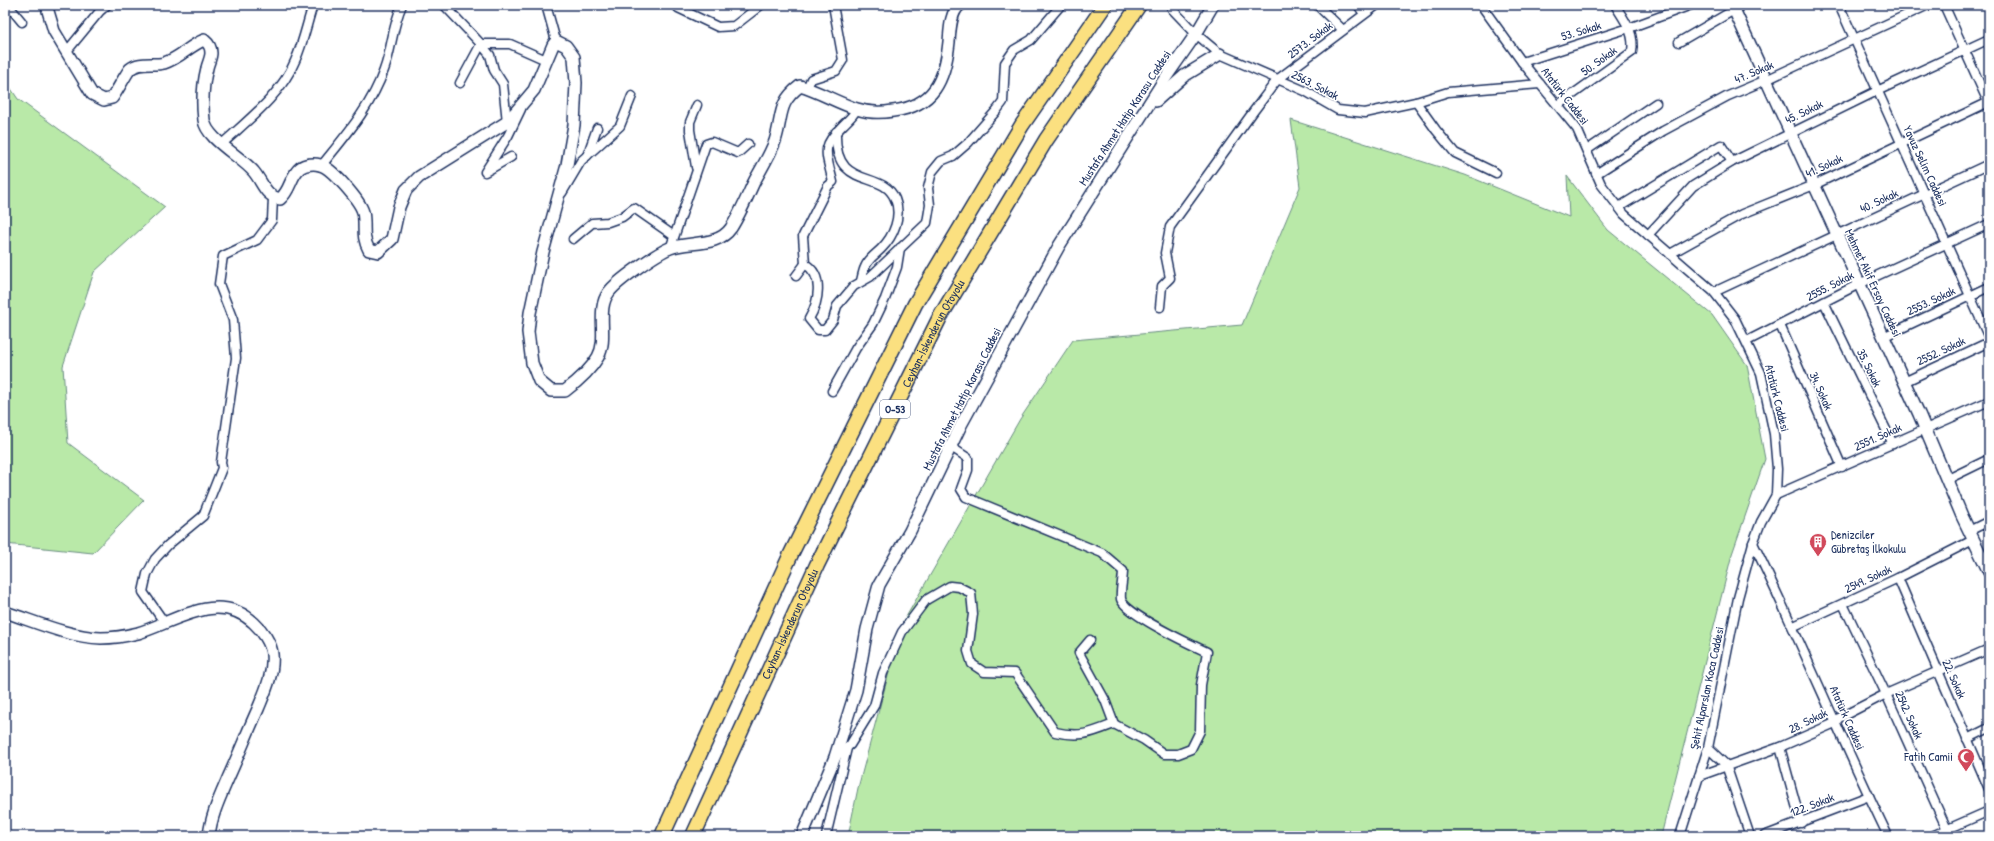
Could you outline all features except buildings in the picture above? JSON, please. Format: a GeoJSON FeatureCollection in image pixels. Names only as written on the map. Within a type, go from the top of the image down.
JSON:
{"type":"FeatureCollection","features":[{"type":"Feature","properties":{"kind":"highway","name":"O-53"},"geometry":{"type":"LineString","coordinates":[[662,836],[791,554],[915,304],[1022,125],[1105,5]]}},
{"type":"Feature","properties":{"kind":"highway","name":"Ceyhan-İskenderun Otoyolu"},"geometry":{"type":"LineString","coordinates":[[693,836],[817,565],[940,317],[1046,140],[1139,5]]}},
{"type":"Feature","properties":{"kind":"street"},"geometry":{"type":"LineString","coordinates":[[8,5],[22,22]]}},
{"type":"Feature","properties":{"kind":"street"},"geometry":{"type":"LineString","coordinates":[[48,5],[54,31],[92,94],[104,100],[112,98],[130,69],[147,63],[162,64],[179,57],[197,43],[204,40],[210,45],[211,54],[207,69],[202,105],[204,123],[216,139],[254,172],[265,190],[273,198],[280,199],[287,193],[293,178],[300,168],[310,164],[322,165],[350,190],[362,211],[364,240],[369,250],[378,252],[392,238],[399,207],[406,190],[419,177],[507,122],[534,90],[546,60],[556,41],[546,5]]}},
{"type":"Feature","properties":{"kind":"street"},"geometry":{"type":"LineString","coordinates":[[67,51],[100,11],[107,5]]}},
{"type":"Feature","properties":{"kind":"street"},"geometry":{"type":"LineString","coordinates":[[222,144],[261,109],[288,76],[296,61],[313,5]]}},
{"type":"Feature","properties":{"kind":"street"},"geometry":{"type":"LineString","coordinates":[[322,165],[364,113],[385,70],[395,22],[402,5]]}},
{"type":"Feature","properties":{"kind":"street"},"geometry":{"type":"LineString","coordinates":[[444,5],[490,55],[494,70],[503,84],[507,122]]}},
{"type":"Feature","properties":{"kind":"street"},"geometry":{"type":"LineString","coordinates":[[678,8],[718,27],[734,26],[761,5]]}},
{"type":"Feature","properties":{"kind":"street"},"geometry":{"type":"LineString","coordinates":[[807,88],[811,79],[836,71],[843,60],[833,5]]}},
{"type":"Feature","properties":{"kind":"street"},"geometry":{"type":"LineString","coordinates":[[556,41],[566,46],[574,57],[576,83],[574,125],[567,165],[543,252],[530,313],[528,332],[532,363],[540,381],[551,391],[565,392],[581,378],[599,356],[603,334],[603,306],[608,292],[635,270],[670,249],[693,243],[717,240],[730,229],[775,142],[782,109],[789,94],[800,86],[857,109],[878,113],[909,109],[929,96],[939,83],[944,69],[950,27],[954,13],[960,5]]}},
{"type":"Feature","properties":{"kind":"street"},"geometry":{"type":"LineString","coordinates":[[805,264],[811,268],[818,287],[818,296],[810,319],[818,330],[825,330],[834,320],[837,306],[854,286],[870,278],[927,223],[930,205],[928,188],[932,172],[941,161],[953,156],[968,143],[997,110],[1002,102],[1005,63],[1014,50],[1031,40],[1061,5]]}},
{"type":"Feature","properties":{"kind":"street","name":"Mustafa Ahmet Hatip Karasu Caddesi"},"geometry":{"type":"LineString","coordinates":[[802,836],[835,757],[856,690],[867,629],[880,585],[910,530],[951,447],[1059,246],[1143,113],[1196,34],[1213,5]]}},
{"type":"Feature","properties":{"kind":"street"},"geometry":{"type":"LineString","coordinates":[[1317,5],[1343,30]]}},
{"type":"Feature","properties":{"kind":"street"},"geometry":{"type":"LineString","coordinates":[[1358,5],[1364,14]]}},
{"type":"Feature","properties":{"kind":"street","name":"2573. Sokak"},"geometry":{"type":"LineString","coordinates":[[1160,307],[1162,286],[1170,278],[1165,253],[1170,227],[1277,80],[1377,5]]}},
{"type":"Feature","properties":{"kind":"street","name":"50. Sokak"},"geometry":{"type":"LineString","coordinates":[[1558,105],[1632,52],[1634,41],[1629,28],[1615,5]]}},
{"type":"Feature","properties":{"kind":"street","name":"53. Sokak"},"geometry":{"type":"LineString","coordinates":[[1522,62],[1629,28],[1691,5]]}},
{"type":"Feature","properties":{"kind":"street","name":"Yavuz Selim Caddesi"},"geometry":{"type":"LineString","coordinates":[[1839,5],[1989,338]]}},
{"type":"Feature","properties":{"kind":"street","name":"47. Sokak"},"geometry":{"type":"LineString","coordinates":[[1596,174],[1663,131],[1728,96],[1928,5]]}},
{"type":"Feature","properties":{"kind":"street"},"geometry":{"type":"LineString","coordinates":[[1944,5],[1989,103]]}},
{"type":"Feature","properties":{"kind":"street","name":"Atatürk Caddesi"},"geometry":{"type":"LineString","coordinates":[[1484,6],[1522,62],[1578,129],[1601,184],[1619,207],[1648,235],[1714,292],[1735,319],[1747,341],[1761,373],[1774,434],[1778,469],[1776,495],[1761,522],[1753,543],[1794,626],[1835,723],[1888,836]]}},
{"type":"Feature","properties":{"kind":"street"},"geometry":{"type":"LineString","coordinates":[[1679,42],[1733,7]]}},
{"type":"Feature","properties":{"kind":"street","name":"Mehmet Akif Ersoy Caddesi"},"geometry":{"type":"LineString","coordinates":[[1733,7],[1904,382],[1971,536],[1989,572]]}},
{"type":"Feature","properties":{"kind":"street","name":"2563. Sokak"},"geometry":{"type":"LineString","coordinates":[[1172,9],[1196,34],[1220,54],[1305,91],[1338,110],[1366,113],[1416,102],[1448,92],[1540,84]]}},
{"type":"Feature","properties":{"kind":"street","name":"45. Sokak"},"geometry":{"type":"LineString","coordinates":[[1648,235],[1693,186],[1732,162],[1790,132],[1989,39]]}},
{"type":"Feature","properties":{"kind":"street"},"geometry":{"type":"LineString","coordinates":[[481,44],[510,44],[546,60]]}},
{"type":"Feature","properties":{"kind":"street"},"geometry":{"type":"LineString","coordinates":[[460,83],[481,44]]}},
{"type":"Feature","properties":{"kind":"street"},"geometry":{"type":"LineString","coordinates":[[1143,113],[1184,76],[1220,54]]}},
{"type":"Feature","properties":{"kind":"street"},"geometry":{"type":"LineString","coordinates":[[559,197],[581,161],[620,126],[632,96]]}},
{"type":"Feature","properties":{"kind":"street"},"geometry":{"type":"LineString","coordinates":[[1416,102],[1455,154],[1496,173]]}},
{"type":"Feature","properties":{"kind":"street"},"geometry":{"type":"LineString","coordinates":[[1586,150],[1656,102]]}},
{"type":"Feature","properties":{"kind":"street"},"geometry":{"type":"LineString","coordinates":[[511,156],[485,172],[508,136],[523,103]]}},
{"type":"Feature","properties":{"kind":"street","name":"41. Sokak"},"geometry":{"type":"LineString","coordinates":[[1670,254],[1742,214],[1814,185],[1989,103]]}},
{"type":"Feature","properties":{"kind":"street"},"geometry":{"type":"LineString","coordinates":[[670,249],[696,175],[690,130],[697,105]]}},
{"type":"Feature","properties":{"kind":"street"},"geometry":{"type":"LineString","coordinates":[[796,276],[805,264],[803,236],[828,186],[833,182],[826,154],[828,140],[852,117],[857,109]]}},
{"type":"Feature","properties":{"kind":"street"},"geometry":{"type":"LineString","coordinates":[[587,156],[596,128]]}},
{"type":"Feature","properties":{"kind":"street"},"geometry":{"type":"LineString","coordinates":[[836,132],[836,146],[841,161],[851,172],[860,178],[885,185],[895,198],[899,216],[895,227],[882,248],[865,266],[861,282]]}},
{"type":"Feature","properties":{"kind":"street"},"geometry":{"type":"LineString","coordinates":[[696,168],[706,144],[712,142],[738,153],[748,144]]}},
{"type":"Feature","properties":{"kind":"street"},"geometry":{"type":"LineString","coordinates":[[1619,207],[1721,145],[1732,162]]}},
{"type":"Feature","properties":{"kind":"street","name":"40. Sokak"},"geometry":{"type":"LineString","coordinates":[[1714,292],[1989,164]]}},
{"type":"Feature","properties":{"kind":"street"},"geometry":{"type":"LineString","coordinates":[[164,622],[144,592],[147,574],[155,559],[168,545],[203,516],[222,468],[221,462],[236,358],[233,320],[219,284],[223,256],[257,240],[272,220],[273,198]]}},
{"type":"Feature","properties":{"kind":"street"},"geometry":{"type":"LineString","coordinates":[[573,239],[592,223],[608,222],[622,217],[634,208],[674,236]]}},
{"type":"Feature","properties":{"kind":"street","name":"2555. Sokak"},"geometry":{"type":"LineString","coordinates":[[1747,341],[1859,284],[1989,224]]}},
{"type":"Feature","properties":{"kind":"street"},"geometry":{"type":"LineString","coordinates":[[832,391],[856,348],[873,324],[885,299],[898,267],[900,248]]}},
{"type":"Feature","properties":{"kind":"street","name":"2553. Sokak"},"geometry":{"type":"LineString","coordinates":[[1883,336],[1989,287]]}},
{"type":"Feature","properties":{"kind":"street","name":"35. Sokak"},"geometry":{"type":"LineString","coordinates":[[1824,302],[1892,444]]}},
{"type":"Feature","properties":{"kind":"street","name":"34. Sokak"},"geometry":{"type":"LineString","coordinates":[[1780,325],[1842,466]]}},
{"type":"Feature","properties":{"kind":"street","name":"2552. Sokak"},"geometry":{"type":"LineString","coordinates":[[1904,382],[1989,342]]}},
{"type":"Feature","properties":{"kind":"street","name":"2551. Sokak"},"geometry":{"type":"LineString","coordinates":[[1776,495],[1989,401]]}},
{"type":"Feature","properties":{"kind":"street"},"geometry":{"type":"LineString","coordinates":[[951,447],[968,458],[968,470],[961,489],[966,497],[1102,553],[1123,571],[1121,599],[1128,609],[1169,634],[1208,652],[1201,685],[1200,731],[1191,749],[1178,754],[1164,754],[1144,740],[1114,724],[1105,700],[1079,653],[1090,640]]}},
{"type":"Feature","properties":{"kind":"street"},"geometry":{"type":"LineString","coordinates":[[1946,480],[1989,459]]}},
{"type":"Feature","properties":{"kind":"street","name":"2549. Sokak"},"geometry":{"type":"LineString","coordinates":[[1794,626],[1898,578],[1971,536],[1989,522]]}},
{"type":"Feature","properties":{"kind":"street","name":"Şehit Alparslan Koca Caddesi"},"geometry":{"type":"LineString","coordinates":[[1680,836],[1708,748],[1738,598],[1753,543]]}},
{"type":"Feature","properties":{"kind":"street","name":"22. Sokak"},"geometry":{"type":"LineString","coordinates":[[1898,578],[1937,672],[1989,789]]}},
{"type":"Feature","properties":{"kind":"street"},"geometry":{"type":"LineString","coordinates":[[826,836],[847,748],[874,706],[883,673],[902,632],[926,600],[950,586],[959,587],[970,593],[973,614],[968,651],[972,664],[984,672],[1015,673],[1055,732],[1072,736],[1094,732],[1114,724]]}},
{"type":"Feature","properties":{"kind":"street","name":"2542. Sokak"},"geometry":{"type":"LineString","coordinates":[[1843,604],[1886,694],[1948,833]]}},
{"type":"Feature","properties":{"kind":"street"},"geometry":{"type":"LineString","coordinates":[[5,612],[72,634],[101,638],[138,633],[164,622],[209,607],[221,608],[238,613],[252,621],[263,634],[272,652],[272,664],[267,687],[215,810],[209,836]]}},
{"type":"Feature","properties":{"kind":"street","name":"28. Sokak"},"geometry":{"type":"LineString","coordinates":[[1699,776],[1726,765],[1780,747],[1835,723],[1839,718],[1886,694],[1989,649]]}},
{"type":"Feature","properties":{"kind":"street"},"geometry":{"type":"LineString","coordinates":[[1967,739],[1989,728]]}},
{"type":"Feature","properties":{"kind":"street"},"geometry":{"type":"LineString","coordinates":[[1780,747],[1801,823]]}},
{"type":"Feature","properties":{"kind":"street"},"geometry":{"type":"LineString","coordinates":[[835,757],[847,748]]}},
{"type":"Feature","properties":{"kind":"street"},"geometry":{"type":"LineString","coordinates":[[1708,748],[1726,765],[1750,836]]}},
{"type":"Feature","properties":{"kind":"street","name":"122. Sokak"},"geometry":{"type":"LineString","coordinates":[[1764,836],[1869,796]]}},
{"type":"Feature","properties":{"kind":"street"},"geometry":{"type":"LineString","coordinates":[[1932,836],[1948,833],[1989,811]]}},
{"type":"Feature","properties":{"kind":"green space"},"geometry":{"type":"Polygon","coordinates":[[[5,80],[18,99],[165,207],[94,272],[63,366],[68,443],[144,500],[93,553],[5,544],[5,80]]]}},
{"type":"Feature","properties":{"kind":"green space"},"geometry":{"type":"Polygon","coordinates":[[[1291,120],[1465,175],[1569,217],[1567,176],[1608,230],[1712,315],[1747,365],[1765,459],[1732,554],[1661,836],[848,836],[858,788],[902,624],[1020,419],[1073,340],[1242,325],[1300,187],[1291,120]]]}},
{"type":"Feature","properties":{"kind":"place","name":"Denizciler Gübretaş İlkokulu"},"geometry":{"type":"Point","coordinates":[1818,557]}},
{"type":"Feature","properties":{"kind":"place","name":"Fatih Camii"},"geometry":{"type":"Point","coordinates":[1966,772]}}]}
